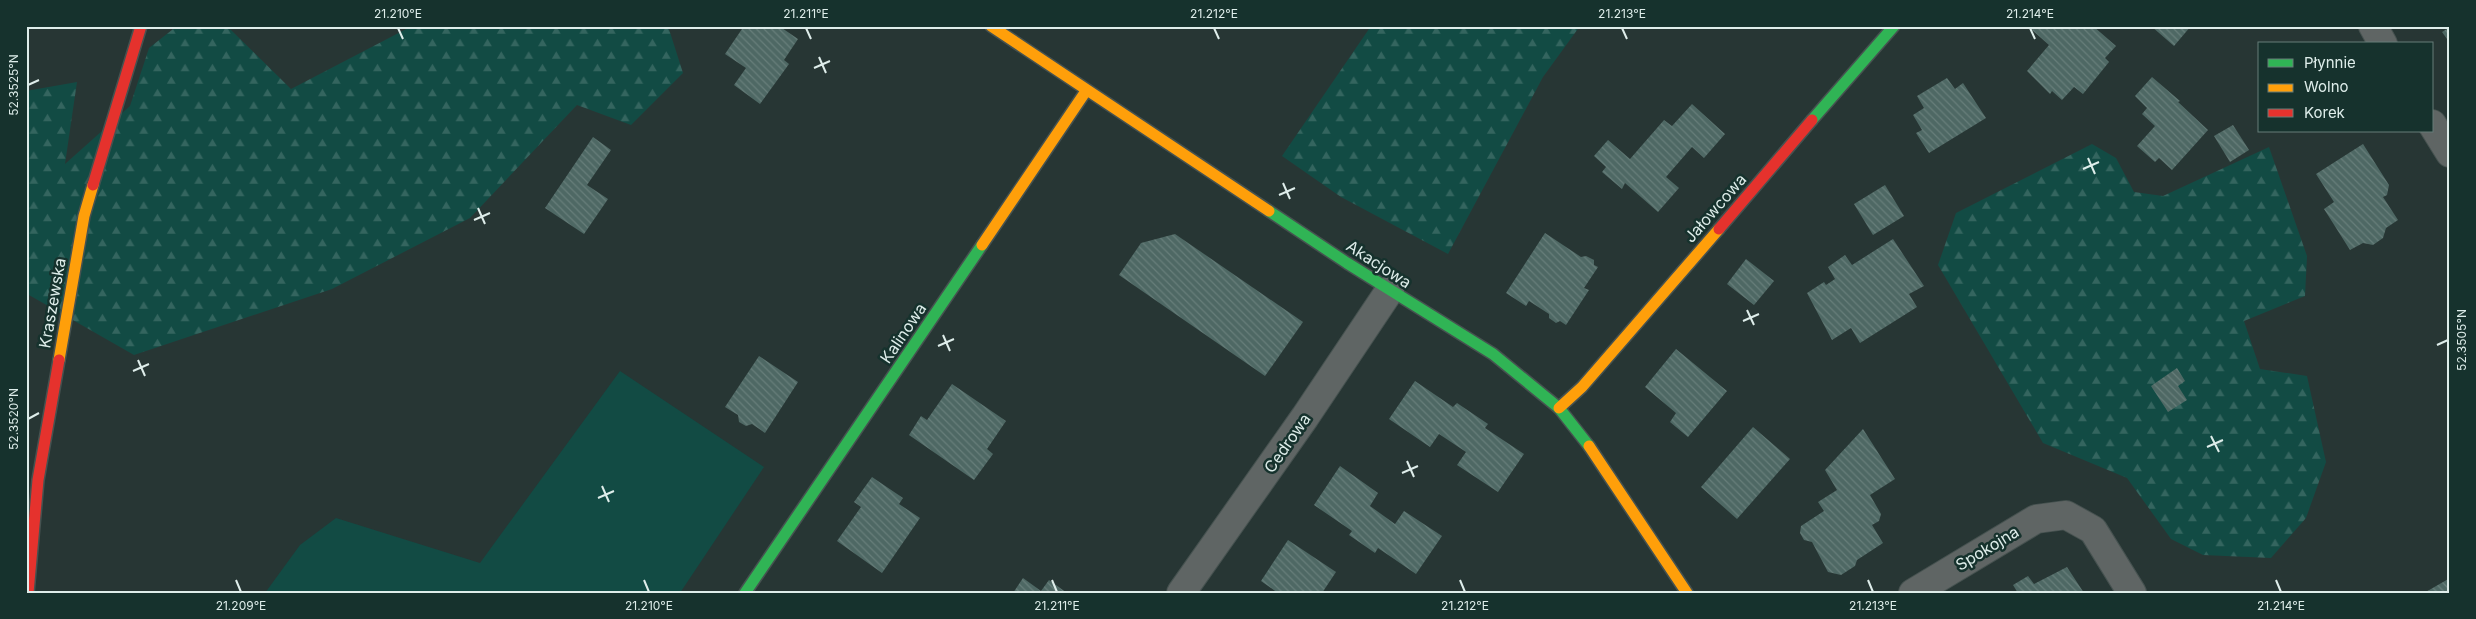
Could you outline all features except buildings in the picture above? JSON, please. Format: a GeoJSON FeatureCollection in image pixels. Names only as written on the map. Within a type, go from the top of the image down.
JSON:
{"type":"FeatureCollection","features":[{"type":"Feature","properties":{"kind":"street","name":"Kraszewska"},"geometry":{"type":"LineString","coordinates":[[28,593],[32,483],[84,216],[141,26]]}},
{"type":"Feature","properties":{"kind":"street","name":"Akacjowa"},"geometry":{"type":"LineString","coordinates":[[991,26],[1086,91],[1390,290],[1493,354],[1559,408],[1591,449],[1687,593]]}},
{"type":"Feature","properties":{"kind":"street","name":"Jałowcowa"},"geometry":{"type":"LineString","coordinates":[[1559,408],[1582,387],[1894,26]]}},
{"type":"Feature","properties":{"kind":"street"},"geometry":{"type":"LineString","coordinates":[[2373,26],[2382,42]]}},
{"type":"Feature","properties":{"kind":"street","name":"Kalinowa"},"geometry":{"type":"LineString","coordinates":[[745,593],[1086,91]]}},
{"type":"Feature","properties":{"kind":"street"},"geometry":{"type":"LineString","coordinates":[[2434,127],[2450,153]]}},
{"type":"Feature","properties":{"kind":"street","name":"Cedrowa"},"geometry":{"type":"LineString","coordinates":[[1181,593],[1305,417],[1390,290]]}},
{"type":"Feature","properties":{"kind":"street","name":"Spokojna"},"geometry":{"type":"LineString","coordinates":[[1913,593],[2036,519],[2066,515],[2093,530],[2132,593]]}},
{"type":"Feature","properties":{"kind":"green space"},"geometry":{"type":"Polygon","coordinates":[[[177,26],[222,26],[231,30],[291,89],[412,26],[668,26],[683,73],[631,125],[577,105],[470,218],[332,289],[134,355],[29,295],[26,298],[26,91],[77,82],[65,164],[130,106],[149,48],[177,26]]]}},
{"type":"Feature","properties":{"kind":"green space"},"geometry":{"type":"Polygon","coordinates":[[[1371,26],[1580,26],[1543,77],[1448,254],[1341,197],[1282,156],[1371,26]]]}},
{"type":"Feature","properties":{"kind":"green space"},"geometry":{"type":"Polygon","coordinates":[[[2092,144],[2116,158],[2134,192],[2163,196],[2269,147],[2307,256],[2305,296],[2244,321],[2260,369],[2307,376],[2326,462],[2306,518],[2271,558],[2203,555],[2171,539],[2127,478],[2043,443],[1938,265],[1956,213],[2092,144]]]}},
{"type":"Feature","properties":{"kind":"green space"},"geometry":{"type":"Polygon","coordinates":[[[620,371],[764,467],[680,593],[265,593],[300,545],[336,518],[480,563],[620,371]]]}},
{"type":"Feature","properties":{"kind":"traffic: fast"},"geometry":{"type":"LineString","coordinates":[[1812,120],[1894,26]]}},
{"type":"Feature","properties":{"kind":"traffic: fast"},"geometry":{"type":"LineString","coordinates":[[1269,211],[1347,263],[1493,354],[1559,408],[1589,446]]}},
{"type":"Feature","properties":{"kind":"traffic: fast"},"geometry":{"type":"LineString","coordinates":[[745,593],[982,245]]}},
{"type":"Feature","properties":{"kind":"traffic: slow"},"geometry":{"type":"LineString","coordinates":[[991,26],[1269,211]]}},
{"type":"Feature","properties":{"kind":"traffic: slow"},"geometry":{"type":"LineString","coordinates":[[982,245],[1086,91]]}},
{"type":"Feature","properties":{"kind":"traffic: slow"},"geometry":{"type":"LineString","coordinates":[[59,360],[84,216],[93,185]]}},
{"type":"Feature","properties":{"kind":"traffic: slow"},"geometry":{"type":"LineString","coordinates":[[1559,408],[1582,387],[1719,229]]}},
{"type":"Feature","properties":{"kind":"traffic: slow"},"geometry":{"type":"LineString","coordinates":[[1589,446],[1687,593]]}},
{"type":"Feature","properties":{"kind":"traffic: jam"},"geometry":{"type":"LineString","coordinates":[[93,185],[141,26]]}},
{"type":"Feature","properties":{"kind":"traffic: jam"},"geometry":{"type":"LineString","coordinates":[[1719,229],[1812,120]]}},
{"type":"Feature","properties":{"kind":"traffic: jam"},"geometry":{"type":"LineString","coordinates":[[28,593],[38,480],[59,360]]}}]}
